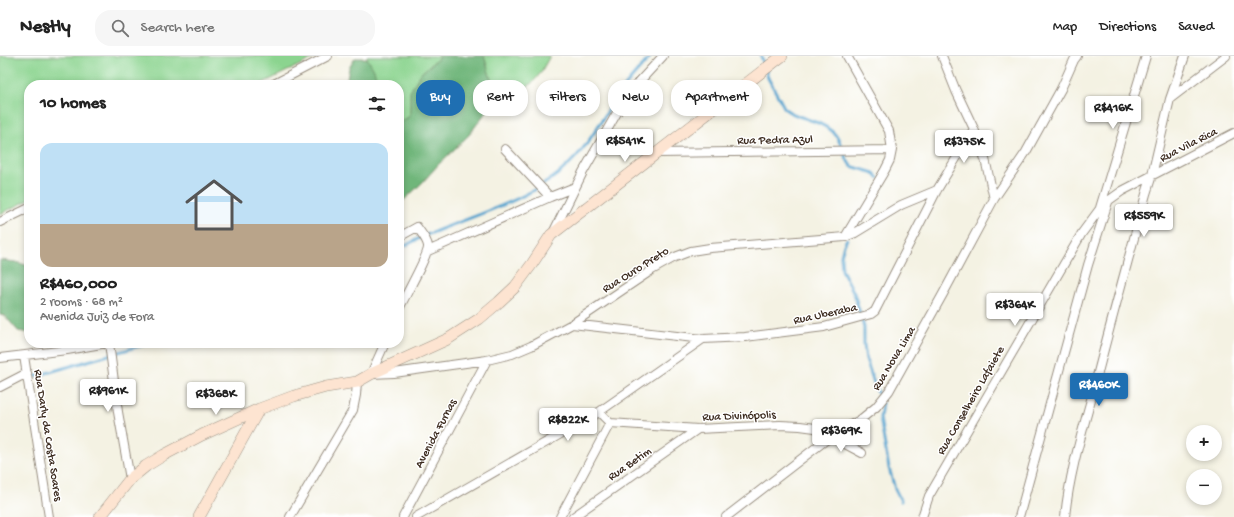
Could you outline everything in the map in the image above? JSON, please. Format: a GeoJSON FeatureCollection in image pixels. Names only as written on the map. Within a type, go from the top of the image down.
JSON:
{"type":"FeatureCollection","features":[{"type":"Feature","properties":{"kind":"street"},"geometry":{"type":"LineString","coordinates":[[282,80],[328,56]]}},
{"type":"Feature","properties":{"kind":"street"},"geometry":{"type":"LineString","coordinates":[[100,517],[130,479],[146,466],[202,435],[259,409],[294,396],[326,387],[358,382],[371,374],[448,339],[479,319],[515,287],[532,264],[551,235],[575,187],[626,97],[663,56]]}},
{"type":"Feature","properties":{"kind":"street"},"geometry":{"type":"LineString","coordinates":[[551,235],[782,56]]}},
{"type":"Feature","properties":{"kind":"street"},"geometry":{"type":"LineString","coordinates":[[845,237],[885,170],[890,160],[892,150],[889,131],[847,56]]}},
{"type":"Feature","properties":{"kind":"street"},"geometry":{"type":"LineString","coordinates":[[942,56],[974,129],[985,159],[994,198]]}},
{"type":"Feature","properties":{"kind":"street","name":"Rua Nova Lima"},"geometry":{"type":"LineString","coordinates":[[726,517],[831,436],[860,420],[876,407],[889,391],[944,294],[994,198],[1026,152],[1061,89],[1077,56]]}},
{"type":"Feature","properties":{"kind":"street"},"geometry":{"type":"LineString","coordinates":[[1099,210],[1146,56]]}},
{"type":"Feature","properties":{"kind":"street"},"geometry":{"type":"LineString","coordinates":[[1065,517],[1072,470],[1152,175],[1170,99],[1185,56]]}},
{"type":"Feature","properties":{"kind":"street"},"geometry":{"type":"LineString","coordinates":[[1170,99],[1226,56]]}},
{"type":"Feature","properties":{"kind":"street","name":"Rua Uberaba"},"geometry":{"type":"LineString","coordinates":[[572,324],[703,339],[745,337],[824,327],[872,314],[875,311],[937,190],[974,129]]}},
{"type":"Feature","properties":{"kind":"street","name":"Rua Vila Rica"},"geometry":{"type":"LineString","coordinates":[[1152,175],[1234,133]]}},
{"type":"Feature","properties":{"kind":"street"},"geometry":{"type":"LineString","coordinates":[[505,149],[550,197]]}},
{"type":"Feature","properties":{"kind":"street","name":"Rua Pedra Azul"},"geometry":{"type":"LineString","coordinates":[[658,153],[892,150]]}},
{"type":"Feature","properties":{"kind":"street","name":"Rua Conselheiro Lafaiete"},"geometry":{"type":"LineString","coordinates":[[922,517],[932,489],[1082,233],[1099,210],[1108,201],[1122,191],[1152,175]]}},
{"type":"Feature","properties":{"kind":"street"},"geometry":{"type":"LineString","coordinates":[[404,296],[428,251],[575,187]]}},
{"type":"Feature","properties":{"kind":"street","name":"Rua Ouro Preto"},"geometry":{"type":"LineString","coordinates":[[371,374],[394,373],[487,360],[512,354],[572,324],[652,270],[675,257],[691,251],[710,248],[845,237],[855,233],[901,205],[937,190]]}},
{"type":"Feature","properties":{"kind":"street"},"geometry":{"type":"LineString","coordinates":[[1019,517],[1021,505],[1088,265],[1108,201]]}},
{"type":"Feature","properties":{"kind":"street"},"geometry":{"type":"LineString","coordinates":[[0,222],[24,210]]}},
{"type":"Feature","properties":{"kind":"street"},"geometry":{"type":"LineString","coordinates":[[404,234],[417,227],[426,241],[428,251]]}},
{"type":"Feature","properties":{"kind":"street"},"geometry":{"type":"LineString","coordinates":[[416,517],[599,412],[703,339]]}},
{"type":"Feature","properties":{"kind":"street"},"geometry":{"type":"LineString","coordinates":[[0,358],[76,348]]}},
{"type":"Feature","properties":{"kind":"street"},"geometry":{"type":"LineString","coordinates":[[109,348],[130,479]]}},
{"type":"Feature","properties":{"kind":"street"},"geometry":{"type":"LineString","coordinates":[[371,374],[383,348]]}},
{"type":"Feature","properties":{"kind":"street","name":"Rua Darly da Costa Soares"},"geometry":{"type":"LineString","coordinates":[[24,356],[50,517]]}},
{"type":"Feature","properties":{"kind":"street","name":"Avenida Furnas"},"geometry":{"type":"LineString","coordinates":[[403,517],[487,360]]}},
{"type":"Feature","properties":{"kind":"street"},"geometry":{"type":"LineString","coordinates":[[0,387],[27,373]]}},
{"type":"Feature","properties":{"kind":"street"},"geometry":{"type":"LineString","coordinates":[[290,517],[353,410],[358,382]]}},
{"type":"Feature","properties":{"kind":"street"},"geometry":{"type":"LineString","coordinates":[[199,517],[259,409]]}},
{"type":"Feature","properties":{"kind":"street"},"geometry":{"type":"LineString","coordinates":[[560,517],[610,423],[599,412]]}},
{"type":"Feature","properties":{"kind":"street","name":"Rua Divinópolis"},"geometry":{"type":"LineString","coordinates":[[610,423],[698,429],[780,425],[800,426],[815,428],[862,452]]}},
{"type":"Feature","properties":{"kind":"street","name":"Rua Betim"},"geometry":{"type":"LineString","coordinates":[[573,517],[698,429]]}},
{"type":"Feature","properties":{"kind":"green space"},"geometry":{"type":"Polygon","coordinates":[[[0,56],[318,56],[269,80],[24,80],[24,202],[0,214],[0,56]]]}},
{"type":"Feature","properties":{"kind":"green space"},"geometry":{"type":"Polygon","coordinates":[[[367,56],[441,56],[420,74],[416,80],[410,92],[410,116],[404,120],[404,80],[377,80],[367,56]]]}},
{"type":"Feature","properties":{"kind":"green space"},"geometry":{"type":"Polygon","coordinates":[[[441,56],[484,56],[491,80],[473,80],[473,116],[483,116],[469,135],[404,200],[404,120],[410,116],[410,92],[416,81],[416,116],[465,116],[465,80],[417,80],[420,74],[441,56]]]}},
{"type":"Feature","properties":{"kind":"green space"},"geometry":{"type":"Polygon","coordinates":[[[484,56],[550,56],[541,72],[528,86],[528,80],[491,80],[484,56]]]}},
{"type":"Feature","properties":{"kind":"green space"},"geometry":{"type":"Polygon","coordinates":[[[355,58],[367,58],[374,70],[377,80],[347,80],[349,68],[355,58]]]}},
{"type":"Feature","properties":{"kind":"green space"},"geometry":{"type":"Polygon","coordinates":[[[0,260],[24,264],[24,332],[18,331],[5,316],[0,315],[0,260]]]}},
{"type":"Feature","properties":{"kind":"waterway"},"geometry":{"type":"LineString","coordinates":[[404,246],[430,234],[506,204],[523,196],[556,176],[583,149],[619,94],[651,56]]}},
{"type":"Feature","properties":{"kind":"waterway"},"geometry":{"type":"LineString","coordinates":[[761,56],[764,65]]}},
{"type":"Feature","properties":{"kind":"waterway"},"geometry":{"type":"LineString","coordinates":[[766,71],[768,78],[785,109],[796,115],[821,124],[833,132],[841,144],[846,158],[851,166],[874,173],[878,178]]}},
{"type":"Feature","properties":{"kind":"waterway"},"geometry":{"type":"LineString","coordinates":[[847,239],[841,256],[842,270],[854,293],[864,327],[866,359],[876,389],[881,398]]}},
{"type":"Feature","properties":{"kind":"waterway"},"geometry":{"type":"LineString","coordinates":[[29,378],[133,348]]}},
{"type":"Feature","properties":{"kind":"waterway"},"geometry":{"type":"LineString","coordinates":[[882,403],[880,418],[889,468],[895,489],[901,501]]}}]}
